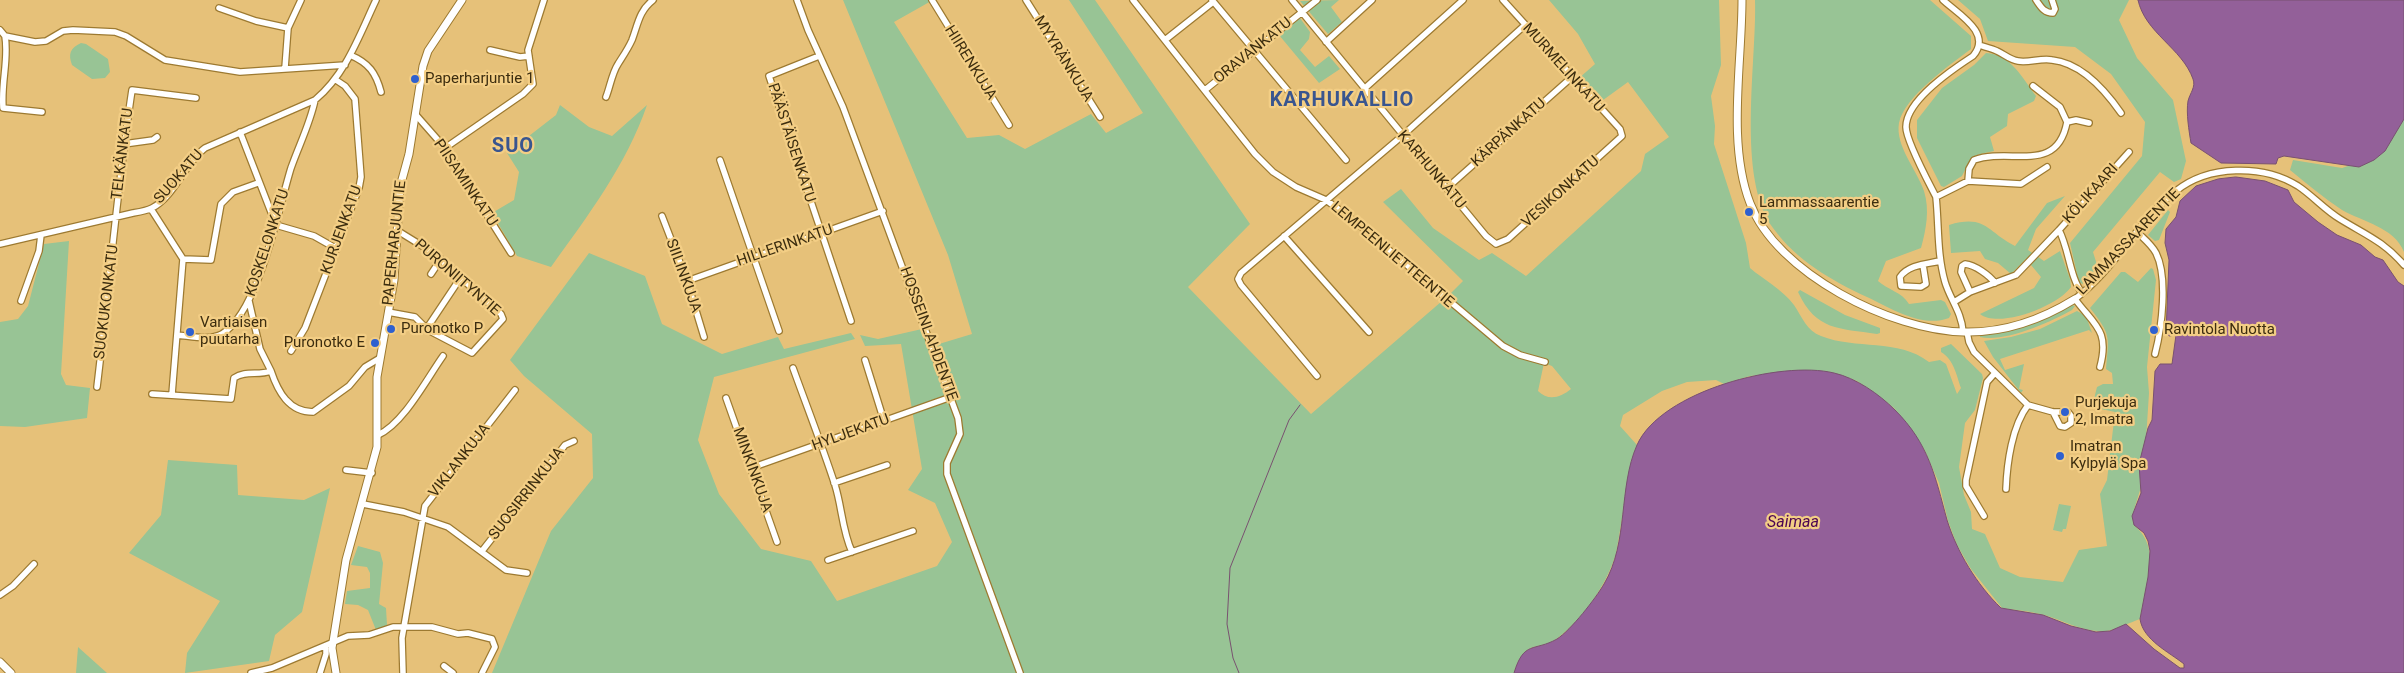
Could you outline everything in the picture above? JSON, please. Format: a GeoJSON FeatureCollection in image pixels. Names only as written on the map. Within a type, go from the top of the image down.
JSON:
{"type":"FeatureCollection","features":[{"type":"Feature","properties":{"kind":"street"},"geometry":{"type":"LineString","coordinates":[[285,68],[288,28],[301,0]]}},
{"type":"Feature","properties":{"kind":"street","name":"SUOKATU"},"geometry":{"type":"LineString","coordinates":[[0,244],[151,208],[167,194],[195,155],[219,140],[315,100],[341,73],[376,0]]}},
{"type":"Feature","properties":{"kind":"street","name":"PAPERHARJUNTIE"},"geometry":{"type":"LineString","coordinates":[[336,673],[329,645],[346,560],[372,472],[378,436],[378,377],[394,280],[400,187],[409,154],[423,66],[428,51],[462,0]]}},
{"type":"Feature","properties":{"kind":"street"},"geometry":{"type":"LineString","coordinates":[[445,148],[523,94],[533,84],[529,56],[530,41],[544,0]]}},
{"type":"Feature","properties":{"kind":"street"},"geometry":{"type":"LineString","coordinates":[[606,97],[617,65],[632,39],[638,20],[645,6],[653,0]]}},
{"type":"Feature","properties":{"kind":"street","name":"HOSSEINLAHDENTIE"},"geometry":{"type":"LineString","coordinates":[[796,0],[819,56],[834,85],[883,211],[958,418],[960,434],[947,463],[947,474],[1020,673]]}},
{"type":"Feature","properties":{"kind":"street","name":"HIIRENKUJA"},"geometry":{"type":"LineString","coordinates":[[932,0],[1009,125]]}},
{"type":"Feature","properties":{"kind":"street","name":"MYYRÄNKUJA"},"geometry":{"type":"LineString","coordinates":[[1026,0],[1100,117]]}},
{"type":"Feature","properties":{"kind":"street","name":"LEMPEENLIETTEENTIE"},"geometry":{"type":"LineString","coordinates":[[1133,0],[1255,154],[1273,172],[1296,186],[1326,200],[1357,223],[1488,335],[1520,355],[1545,362]]}},
{"type":"Feature","properties":{"kind":"street","name":"KARHUNKATU"},"geometry":{"type":"LineString","coordinates":[[1292,0],[1402,136],[1486,236],[1496,244]]}},
{"type":"Feature","properties":{"kind":"street","name":"ORAVANKATU"},"geometry":{"type":"LineString","coordinates":[[1205,90],[1317,0]]}},
{"type":"Feature","properties":{"kind":"street"},"geometry":{"type":"LineString","coordinates":[[1326,42],[1372,0]]}},
{"type":"Feature","properties":{"kind":"street"},"geometry":{"type":"LineString","coordinates":[[1364,89],[1463,0]]}},
{"type":"Feature","properties":{"kind":"street","name":"MURMELINKATU"},"geometry":{"type":"LineString","coordinates":[[1503,0],[1620,129],[1622,136]]}},
{"type":"Feature","properties":{"kind":"street","name":"LAMMASSAARENTIE"},"geometry":{"type":"LineString","coordinates":[[1742,0],[1738,150],[1744,185],[1761,227],[1778,248],[1797,266],[1825,284],[1854,300],[1911,323],[1935,329],[1965,332],[2000,329],[2045,315],[2082,293],[2106,270],[2170,196],[2195,179],[2220,172],[2258,173],[2282,178],[2298,186],[2334,214],[2378,241],[2404,266]]}},
{"type":"Feature","properties":{"kind":"street"},"geometry":{"type":"LineString","coordinates":[[1943,0],[1973,26],[1978,36],[1979,45],[1972,56],[1930,87],[1907,120],[1909,139],[1936,198],[1940,261],[1945,284],[1972,348],[2028,405],[2053,412]]}},
{"type":"Feature","properties":{"kind":"street"},"geometry":{"type":"LineString","coordinates":[[2036,0],[2042,9],[2053,13],[2055,9],[2052,0]]}},
{"type":"Feature","properties":{"kind":"street"},"geometry":{"type":"LineString","coordinates":[[1165,40],[1213,1],[1346,160]]}},
{"type":"Feature","properties":{"kind":"street"},"geometry":{"type":"LineString","coordinates":[[218,8],[256,22],[288,28]]}},
{"type":"Feature","properties":{"kind":"street"},"geometry":{"type":"LineString","coordinates":[[1317,376],[1241,286],[1238,279],[1241,273],[1402,136],[1524,25]]}},
{"type":"Feature","properties":{"kind":"street"},"geometry":{"type":"LineString","coordinates":[[0,30],[5,36],[6,53],[2,85],[3,108],[42,112]]}},
{"type":"Feature","properties":{"kind":"street"},"geometry":{"type":"LineString","coordinates":[[5,36],[35,42],[46,41],[63,31],[115,32],[126,36],[165,60],[240,72],[345,65]]}},
{"type":"Feature","properties":{"kind":"street"},"geometry":{"type":"LineString","coordinates":[[1979,45],[1998,51],[2014,60],[2037,59],[2063,62],[2091,79],[2106,92],[2121,113]]}},
{"type":"Feature","properties":{"kind":"street"},"geometry":{"type":"LineString","coordinates":[[490,50],[520,57],[529,56]]}},
{"type":"Feature","properties":{"kind":"street"},"geometry":{"type":"LineString","coordinates":[[350,54],[365,62],[374,71],[381,92]]}},
{"type":"Feature","properties":{"kind":"street","name":"PÄÄSTÄISENKATU"},"geometry":{"type":"LineString","coordinates":[[819,56],[769,76],[822,233]]}},
{"type":"Feature","properties":{"kind":"street","name":"KÄRPÄNKATU"},"geometry":{"type":"LineString","coordinates":[[1447,188],[1572,77]]}},
{"type":"Feature","properties":{"kind":"street","name":"KURJENKATU"},"geometry":{"type":"LineString","coordinates":[[291,351],[305,328],[360,188],[361,177],[355,99],[345,86],[336,80]]}},
{"type":"Feature","properties":{"kind":"street"},"geometry":{"type":"LineString","coordinates":[[1968,180],[1971,164],[1982,157],[2039,155],[2056,150],[2067,122],[2060,107],[2033,86]]}},
{"type":"Feature","properties":{"kind":"street","name":"TELKÄNKATU"},"geometry":{"type":"LineString","coordinates":[[117,217],[124,144],[132,90],[196,98]]}},
{"type":"Feature","properties":{"kind":"street","name":"KOSKELONKATU"},"geometry":{"type":"LineString","coordinates":[[177,334],[206,337],[221,334],[242,315],[249,301],[276,225],[291,169],[312,116],[315,100]]}},
{"type":"Feature","properties":{"kind":"street","name":"PIISAMINKATU"},"geometry":{"type":"LineString","coordinates":[[416,115],[445,148],[511,253]]}},
{"type":"Feature","properties":{"kind":"street"},"geometry":{"type":"LineString","coordinates":[[2067,122],[2076,120],[2089,123]]}},
{"type":"Feature","properties":{"kind":"street"},"geometry":{"type":"LineString","coordinates":[[240,132],[258,183],[276,225],[314,236],[337,249]]}},
{"type":"Feature","properties":{"kind":"street","name":"VESIKONKATU"},"geometry":{"type":"LineString","coordinates":[[1496,244],[1508,238],[1622,136]]}},
{"type":"Feature","properties":{"kind":"street"},"geometry":{"type":"LineString","coordinates":[[124,144],[154,140],[157,137]]}},
{"type":"Feature","properties":{"kind":"street","name":"KÖLIKAARI"},"geometry":{"type":"LineString","coordinates":[[2082,293],[2076,285],[2066,242],[2059,230],[2129,152]]}},
{"type":"Feature","properties":{"kind":"street"},"geometry":{"type":"LineString","coordinates":[[720,160],[779,331]]}},
{"type":"Feature","properties":{"kind":"street"},"geometry":{"type":"LineString","coordinates":[[1936,198],[1968,180],[2021,184],[2047,167]]}},
{"type":"Feature","properties":{"kind":"street"},"geometry":{"type":"LineString","coordinates":[[183,259],[211,260],[221,204],[232,192],[258,183]]}},
{"type":"Feature","properties":{"kind":"street"},"geometry":{"type":"LineString","coordinates":[[151,208],[183,259],[172,394]]}},
{"type":"Feature","properties":{"kind":"street","name":"HILLERINKATU"},"geometry":{"type":"LineString","coordinates":[[687,281],[883,211]]}},
{"type":"Feature","properties":{"kind":"street","name":"SIILINKUJA"},"geometry":{"type":"LineString","coordinates":[[662,216],[687,281],[704,337]]}},
{"type":"Feature","properties":{"kind":"street","name":"SUOKUKONKATU"},"geometry":{"type":"LineString","coordinates":[[97,387],[117,217]]}},
{"type":"Feature","properties":{"kind":"street"},"geometry":{"type":"LineString","coordinates":[[1954,302],[1970,292],[2016,275],[2059,230]]}},
{"type":"Feature","properties":{"kind":"street","name":"PURONIITYNTIE"},"geometry":{"type":"LineString","coordinates":[[398,231],[414,239],[440,259],[501,314],[503,319],[474,352],[469,352],[427,328]]}},
{"type":"Feature","properties":{"kind":"street"},"geometry":{"type":"LineString","coordinates":[[2137,232],[2156,254],[2162,274],[2160,327],[2155,354]]}},
{"type":"Feature","properties":{"kind":"street"},"geometry":{"type":"LineString","coordinates":[[822,233],[851,321]]}},
{"type":"Feature","properties":{"kind":"street"},"geometry":{"type":"LineString","coordinates":[[21,301],[39,251],[41,235]]}},
{"type":"Feature","properties":{"kind":"street"},"geometry":{"type":"LineString","coordinates":[[1284,236],[1369,332]]}},
{"type":"Feature","properties":{"kind":"street"},"geometry":{"type":"LineString","coordinates":[[431,274],[440,259]]}},
{"type":"Feature","properties":{"kind":"street"},"geometry":{"type":"LineString","coordinates":[[1923,265],[1926,284],[1921,287],[1901,286],[1900,277],[1910,268],[1940,261]]}},
{"type":"Feature","properties":{"kind":"street"},"geometry":{"type":"LineString","coordinates":[[1970,292],[1961,272],[1962,266],[1965,264],[1991,278],[1995,284]]}},
{"type":"Feature","properties":{"kind":"street"},"geometry":{"type":"LineString","coordinates":[[388,312],[415,317],[427,328],[461,278]]}},
{"type":"Feature","properties":{"kind":"street"},"geometry":{"type":"LineString","coordinates":[[2074,299],[2096,322],[2101,332],[2103,349],[2100,367]]}},
{"type":"Feature","properties":{"kind":"street"},"geometry":{"type":"LineString","coordinates":[[249,301],[260,349],[277,388],[285,400],[296,409],[313,412],[349,386],[364,367],[380,358]]}},
{"type":"Feature","properties":{"kind":"street"},"geometry":{"type":"LineString","coordinates":[[378,436],[404,413],[443,356]]}},
{"type":"Feature","properties":{"kind":"street"},"geometry":{"type":"LineString","coordinates":[[864,360],[884,421]]}},
{"type":"Feature","properties":{"kind":"street"},"geometry":{"type":"LineString","coordinates":[[793,368],[834,483],[841,506],[844,534],[852,552]]}},
{"type":"Feature","properties":{"kind":"street"},"geometry":{"type":"LineString","coordinates":[[152,394],[231,399],[234,378],[241,373],[262,374],[271,371]]}},
{"type":"Feature","properties":{"kind":"street"},"geometry":{"type":"LineString","coordinates":[[1984,516],[1966,486],[1966,480],[1987,382],[1995,373]]}},
{"type":"Feature","properties":{"kind":"street","name":"VIKLANKUJA"},"geometry":{"type":"LineString","coordinates":[[403,673],[401,651],[425,506],[515,390]]}},
{"type":"Feature","properties":{"kind":"street","name":"HYLJEKATU"},"geometry":{"type":"LineString","coordinates":[[751,468],[951,397]]}},
{"type":"Feature","properties":{"kind":"street","name":"MINKINKUJA"},"geometry":{"type":"LineString","coordinates":[[726,398],[777,542]]}},
{"type":"Feature","properties":{"kind":"street"},"geometry":{"type":"LineString","coordinates":[[2006,489],[2019,417],[2028,405]]}},
{"type":"Feature","properties":{"kind":"street","name":"SUOSIRRINKUJA"},"geometry":{"type":"LineString","coordinates":[[482,551],[565,444],[574,441]]}},
{"type":"Feature","properties":{"kind":"street"},"geometry":{"type":"LineString","coordinates":[[834,483],[887,465]]}},
{"type":"Feature","properties":{"kind":"street"},"geometry":{"type":"LineString","coordinates":[[346,470],[372,472]]}},
{"type":"Feature","properties":{"kind":"street"},"geometry":{"type":"LineString","coordinates":[[363,504],[404,512],[448,527],[506,570],[527,573]]}},
{"type":"Feature","properties":{"kind":"street"},"geometry":{"type":"LineString","coordinates":[[404,512],[412,512],[425,506]]}},
{"type":"Feature","properties":{"kind":"street"},"geometry":{"type":"LineString","coordinates":[[828,560],[913,531]]}},
{"type":"Feature","properties":{"kind":"street"},"geometry":{"type":"LineString","coordinates":[[0,595],[13,586],[34,564]]}},
{"type":"Feature","properties":{"kind":"street"},"geometry":{"type":"LineString","coordinates":[[251,673],[272,668],[348,636],[369,635],[385,629],[405,626],[432,627],[458,634],[468,632],[495,640],[496,647],[482,673]]}},
{"type":"Feature","properties":{"kind":"street"},"geometry":{"type":"LineString","coordinates":[[321,672],[329,645]]}},
{"type":"Feature","properties":{"kind":"street"},"geometry":{"type":"LineString","coordinates":[[0,662],[11,673]]}},
{"type":"Feature","properties":{"kind":"street"},"geometry":{"type":"LineString","coordinates":[[444,666],[453,673]]}},
{"type":"Feature","properties":{"kind":"green space"},"geometry":{"type":"Polygon","coordinates":[[[843,0],[933,0],[894,22],[967,138],[999,135],[1025,149],[1091,114],[1106,133],[1143,113],[1069,0],[1095,0],[1250,224],[1188,287],[1311,414],[1463,281],[1383,202],[1401,189],[1433,228],[1479,260],[1492,253],[1526,276],[1641,171],[1645,154],[1669,137],[1628,82],[1599,103],[1578,79],[1595,64],[1578,34],[1549,0],[1719,0],[1721,65],[1711,96],[1715,126],[1714,144],[1746,243],[1750,268],[1784,294],[1794,305],[1808,327],[1816,334],[1848,343],[1904,350],[1929,362],[1940,360],[1946,364],[1957,394],[1961,388],[1956,373],[1952,363],[1941,352],[1941,348],[1951,344],[1982,374],[1983,378],[1975,410],[1965,423],[1959,467],[1964,495],[1971,512],[1972,529],[1985,534],[2000,568],[2020,577],[2063,582],[2079,550],[2107,546],[2100,494],[2107,480],[2115,412],[2092,407],[2097,387],[2103,384],[2113,384],[2112,373],[2106,369],[2107,336],[2102,324],[2090,308],[2121,272],[2125,272],[2138,282],[2151,268],[2153,269],[2156,280],[2147,367],[2149,393],[2146,440],[2139,464],[2141,487],[2134,510],[2134,525],[2143,535],[2148,545],[2150,557],[2148,582],[2140,619],[2107,631],[2099,631],[2082,628],[2052,617],[2002,608],[1971,569],[1957,545],[1948,521],[1939,483],[1924,449],[1894,408],[1857,381],[1834,373],[1813,371],[1750,376],[1724,384],[1716,380],[1687,382],[1662,391],[1623,415],[1620,426],[1637,445],[1632,460],[1616,554],[1612,566],[1594,600],[1569,629],[1552,642],[1528,649],[1519,661],[1514,673],[492,673],[551,531],[593,478],[592,434],[524,376],[510,360],[589,253],[645,276],[662,324],[722,354],[778,337],[784,349],[851,333],[855,339],[714,377],[698,440],[719,494],[761,549],[811,561],[837,601],[937,566],[952,542],[935,503],[908,490],[922,469],[901,344],[865,346],[860,335],[878,339],[922,329],[929,347],[972,334],[948,255],[843,0]],[[1544,363],[1538,391],[1546,396],[1554,397],[1563,395],[1571,389],[1552,366],[1544,363]]]}},
{"type":"Feature","properties":{"kind":"green space"},"geometry":{"type":"Polygon","coordinates":[[[1339,0],[1331,7],[1342,22],[1328,34],[1300,1],[1339,0]]]}},
{"type":"Feature","properties":{"kind":"green space"},"geometry":{"type":"Polygon","coordinates":[[[1755,0],[1930,0],[1971,36],[1971,49],[1919,92],[1903,113],[1899,123],[1900,140],[1903,149],[1921,183],[1926,198],[1926,227],[1921,248],[1886,261],[1878,281],[1899,294],[1909,304],[1941,300],[1945,302],[1951,314],[1949,318],[1928,321],[1907,316],[1854,291],[1828,277],[1804,260],[1792,250],[1773,228],[1762,206],[1755,180],[1752,150],[1751,118],[1755,0]]]}},
{"type":"Feature","properties":{"kind":"green space"},"geometry":{"type":"Polygon","coordinates":[[[1958,0],[2129,0],[2119,20],[2137,58],[2173,100],[2186,161],[2181,179],[2174,182],[2160,172],[2093,252],[2098,268],[2084,284],[2079,283],[2070,243],[2142,156],[2145,122],[2111,74],[2075,47],[1988,41],[1980,19],[1958,0]]]}},
{"type":"Feature","properties":{"kind":"green space"},"geometry":{"type":"Polygon","coordinates":[[[1300,18],[1310,32],[1309,39],[1300,50],[1315,67],[1329,56],[1340,69],[1319,83],[1279,35],[1300,18]]]}},
{"type":"Feature","properties":{"kind":"green space"},"geometry":{"type":"Polygon","coordinates":[[[81,43],[86,44],[108,59],[110,72],[105,78],[92,79],[72,65],[71,52],[74,47],[81,43]]]}},
{"type":"Feature","properties":{"kind":"green space"},"geometry":{"type":"Polygon","coordinates":[[[1986,53],[1995,54],[2003,58],[2016,68],[2036,96],[2034,101],[2008,114],[2007,126],[1990,137],[1994,151],[1972,158],[1962,176],[1944,187],[1941,186],[1917,138],[1917,120],[1942,88],[1974,65],[1986,53]]]}},
{"type":"Feature","properties":{"kind":"green space"},"geometry":{"type":"Polygon","coordinates":[[[560,105],[589,127],[612,136],[647,105],[639,127],[617,169],[592,209],[551,267],[517,256],[492,213],[514,200],[519,172],[507,153],[556,115],[560,105]]]}},
{"type":"Feature","properties":{"kind":"green space"},"geometry":{"type":"Polygon","coordinates":[[[2404,118],[2404,252],[2386,231],[2342,210],[2290,170],[2293,160],[2342,168],[2378,156],[2404,118]]]}},
{"type":"Feature","properties":{"kind":"green space"},"geometry":{"type":"Polygon","coordinates":[[[2065,196],[2036,229],[2028,250],[2044,261],[2060,251],[2071,287],[2054,301],[2028,313],[2000,319],[1989,318],[1980,314],[2034,288],[2041,277],[2026,259],[2011,274],[1998,263],[1985,259],[1980,251],[1951,253],[1949,225],[1961,222],[1979,223],[2015,246],[2047,203],[2065,196]]]}},
{"type":"Feature","properties":{"kind":"green space"},"geometry":{"type":"Polygon","coordinates":[[[2168,210],[2170,212],[2159,240],[2155,241],[2148,235],[2168,210]]]}},
{"type":"Feature","properties":{"kind":"green space"},"geometry":{"type":"Polygon","coordinates":[[[69,241],[61,374],[66,385],[90,388],[87,418],[25,427],[0,426],[0,322],[18,319],[28,306],[44,244],[69,241]]]}},
{"type":"Feature","properties":{"kind":"green space"},"geometry":{"type":"Polygon","coordinates":[[[1800,290],[1845,315],[1880,328],[1880,333],[1840,328],[1821,321],[1805,305],[1798,292],[1800,290]]]}},
{"type":"Feature","properties":{"kind":"green space"},"geometry":{"type":"Polygon","coordinates":[[[2072,305],[2075,306],[2072,310],[2027,330],[2002,337],[1980,337],[1980,334],[2030,325],[2072,305]]]}},
{"type":"Feature","properties":{"kind":"green space"},"geometry":{"type":"Polygon","coordinates":[[[2077,311],[2086,316],[2092,333],[2089,330],[2000,359],[2005,370],[2024,364],[2019,389],[2023,390],[2021,393],[1993,357],[1984,341],[2011,337],[2040,329],[2077,311]]]}},
{"type":"Feature","properties":{"kind":"green space"},"geometry":{"type":"Polygon","coordinates":[[[168,460],[237,465],[238,495],[304,500],[330,488],[302,612],[275,635],[269,661],[185,673],[187,653],[220,601],[129,553],[161,515],[168,460]]]}},
{"type":"Feature","properties":{"kind":"green space"},"geometry":{"type":"Polygon","coordinates":[[[2059,504],[2071,506],[2066,529],[2063,529],[2062,532],[2053,530],[2059,504]]]}},
{"type":"Feature","properties":{"kind":"green space"},"geometry":{"type":"Polygon","coordinates":[[[358,546],[380,552],[383,563],[379,604],[386,608],[387,625],[376,630],[368,610],[358,605],[345,604],[347,591],[370,588],[370,573],[367,567],[351,565],[358,546]]]}},
{"type":"Feature","properties":{"kind":"green space"},"geometry":{"type":"Polygon","coordinates":[[[78,647],[107,673],[76,673],[78,647]]]}},
{"type":"Feature","properties":{"kind":"water"},"geometry":{"type":"Polygon","coordinates":[[[2138,0],[2404,0],[2404,119],[2385,151],[2374,160],[2359,167],[2284,156],[2278,158],[2276,164],[2221,163],[2191,143],[2187,106],[2193,87],[2193,79],[2181,58],[2148,22],[2138,0]]]}},
{"type":"Feature","properties":{"kind":"water","name":"Saimaa"},"geometry":{"type":"Polygon","coordinates":[[[2236,177],[2265,181],[2288,190],[2294,202],[2318,222],[2337,235],[2361,245],[2375,257],[2383,260],[2398,282],[2404,286],[2404,673],[1514,673],[1526,651],[1549,643],[1563,635],[1604,584],[1612,568],[1617,551],[1631,462],[1637,445],[1650,426],[1670,409],[1696,395],[1725,384],[1784,371],[1811,370],[1842,375],[1867,387],[1882,398],[1907,423],[1916,435],[1929,461],[1951,532],[1962,556],[1984,589],[2001,608],[2043,615],[2071,626],[2096,632],[2110,631],[2126,624],[2154,649],[2180,668],[2184,668],[2184,664],[2151,639],[2142,626],[2140,619],[2148,577],[2150,551],[2144,533],[2134,525],[2132,516],[2141,493],[2139,464],[2148,428],[2152,420],[2155,371],[2160,364],[2172,364],[2176,335],[2169,336],[2166,333],[2169,260],[2165,243],[2166,229],[2176,217],[2180,201],[2196,186],[2218,179],[2236,177]]]}},
{"type":"Feature","properties":{"kind":"waterway"},"geometry":{"type":"LineString","coordinates":[[1239,673],[1233,658],[1227,624],[1230,568],[1289,420],[1300,405]]}},
{"type":"Feature","properties":{"kind":"place","name":"Paperharjuntie 1"},"geometry":{"type":"Point","coordinates":[415,79]}},
{"type":"Feature","properties":{"kind":"place","name":"Lammassaarentie 5"},"geometry":{"type":"Point","coordinates":[1749,212]}},
{"type":"Feature","properties":{"kind":"place","name":"Puronotko P"},"geometry":{"type":"Point","coordinates":[391,329]}},
{"type":"Feature","properties":{"kind":"place","name":"Ravintola Nuotta"},"geometry":{"type":"Point","coordinates":[2154,330]}},
{"type":"Feature","properties":{"kind":"place","name":"Vartiaisen puutarha"},"geometry":{"type":"Point","coordinates":[190,332]}},
{"type":"Feature","properties":{"kind":"place","name":"Puronotko E"},"geometry":{"type":"Point","coordinates":[375,343]}},
{"type":"Feature","properties":{"kind":"place","name":"Purjekuja 2, Imatra"},"geometry":{"type":"Point","coordinates":[2065,412]}},
{"type":"Feature","properties":{"kind":"place","name":"Imatran Kylpylä Spa"},"geometry":{"type":"Point","coordinates":[2060,456]}},
{"type":"Feature","properties":{"kind":"district","name":"KARHUKALLIO"},"geometry":{"type":"Point","coordinates":[1342,101]}},
{"type":"Feature","properties":{"kind":"district","name":"SUO"},"geometry":{"type":"Point","coordinates":[513,147]}}]}
